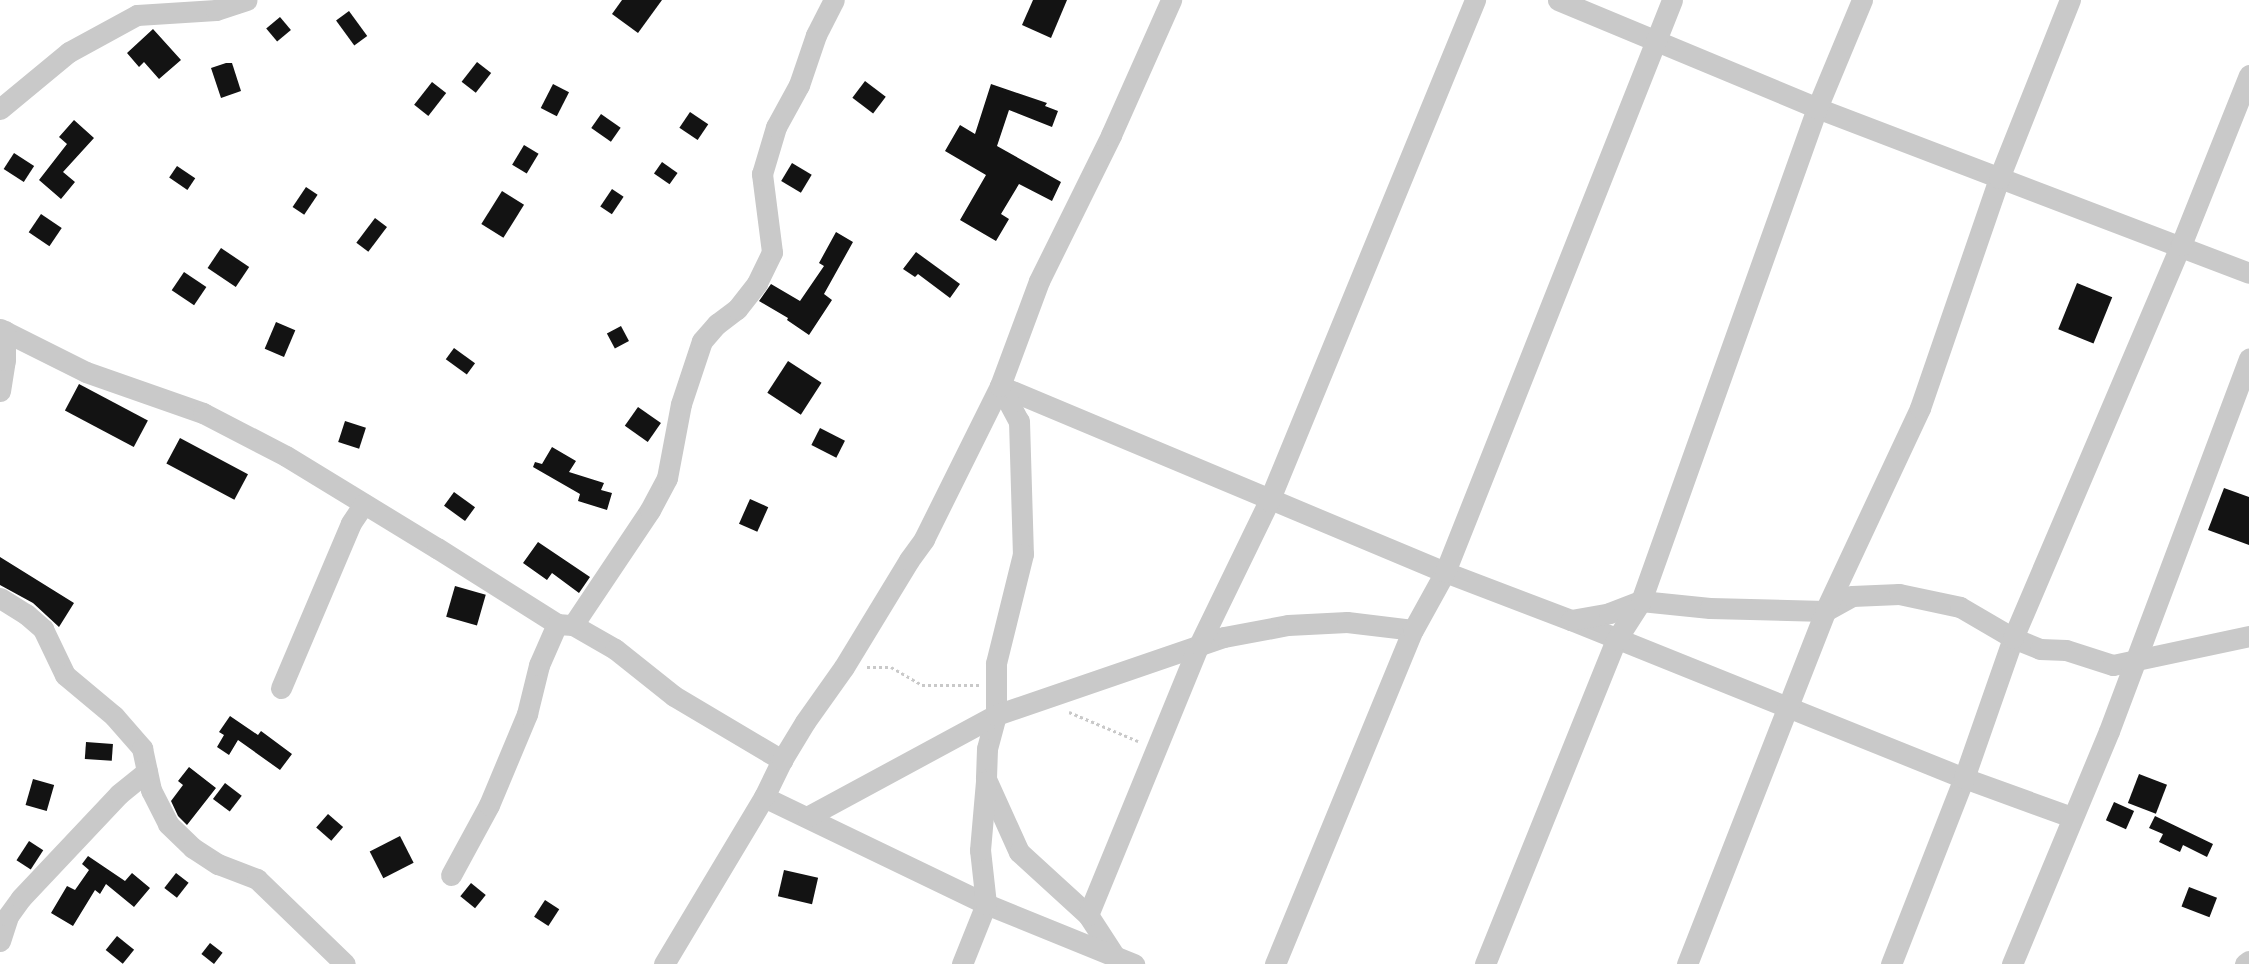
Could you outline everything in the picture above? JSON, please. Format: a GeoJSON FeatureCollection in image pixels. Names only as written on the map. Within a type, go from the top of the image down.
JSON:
{"type":"FeatureCollection","features":[{"type":"Feature","properties":{"kind":"street"},"geometry":{"type":"LineString","coordinates":[[0,109],[69,52],[137,15],[216,10],[246,0]]}},
{"type":"Feature","properties":{"kind":"street"},"geometry":{"type":"LineString","coordinates":[[451,875],[489,805],[526,714],[539,665],[565,625],[650,510],[667,478],[681,404],[702,341],[717,324],[737,309],[757,283],[772,252],[762,174],[776,127],[798,85],[816,35],[834,0]]}},
{"type":"Feature","properties":{"kind":"street"},"geometry":{"type":"LineString","coordinates":[[664,964],[764,797],[782,760],[844,667],[924,539],[1000,386],[1039,281],[1111,135],[1171,0]]}},
{"type":"Feature","properties":{"kind":"street"},"geometry":{"type":"LineString","coordinates":[[1088,915],[1199,645],[1269,501],[1475,0]]}},
{"type":"Feature","properties":{"kind":"street"},"geometry":{"type":"LineString","coordinates":[[1558,0],[1817,108],[2181,245],[2249,273]]}},
{"type":"Feature","properties":{"kind":"street"},"geometry":{"type":"LineString","coordinates":[[1275,964],[1413,630],[1445,572],[1672,0]]}},
{"type":"Feature","properties":{"kind":"street"},"geometry":{"type":"LineString","coordinates":[[1485,964],[1616,640],[1641,602],[1817,108],[1862,0]]}},
{"type":"Feature","properties":{"kind":"street"},"geometry":{"type":"LineString","coordinates":[[1687,964],[1825,611],[1920,408],[1999,178],[2070,0]]}},
{"type":"Feature","properties":{"kind":"street"},"geometry":{"type":"LineString","coordinates":[[1891,964],[1964,778],[2013,638],[2181,245],[2249,75]]}},
{"type":"Feature","properties":{"kind":"street"},"geometry":{"type":"LineString","coordinates":[[2,330],[86,372],[202,413],[286,456],[565,625],[615,649],[674,696],[782,760]]}},
{"type":"Feature","properties":{"kind":"street"},"geometry":{"type":"LineString","coordinates":[[0,391],[5,360],[2,330]]}},
{"type":"Feature","properties":{"kind":"street"},"geometry":{"type":"LineString","coordinates":[[2012,964],[2109,730],[2249,358]]}},
{"type":"Feature","properties":{"kind":"street"},"geometry":{"type":"LineString","coordinates":[[1000,386],[1269,501],[1445,572],[1571,620],[1964,778],[2071,817]]}},
{"type":"Feature","properties":{"kind":"street"},"geometry":{"type":"LineString","coordinates":[[962,964],[986,904],[980,850],[987,749],[996,715],[996,663],[1023,554],[1019,421],[1000,386]]}},
{"type":"Feature","properties":{"kind":"street"},"geometry":{"type":"LineString","coordinates":[[281,688],[351,523],[364,504]]}},
{"type":"Feature","properties":{"kind":"street"},"geometry":{"type":"LineString","coordinates":[[1571,620],[1609,613],[1641,602],[1710,608],[1825,611],[1852,596],[1899,594],[1960,607],[2013,638],[2040,649],[2066,650],[2113,665],[2249,636]]}},
{"type":"Feature","properties":{"kind":"street"},"geometry":{"type":"LineString","coordinates":[[0,598],[26,614],[43,629],[65,675],[114,716],[142,748],[151,790],[168,824],[193,848],[218,864],[257,879],[345,964]]}},
{"type":"Feature","properties":{"kind":"street"},"geometry":{"type":"LineString","coordinates":[[807,817],[996,715],[1224,637],[1288,625],[1347,622],[1413,630]]}},
{"type":"Feature","properties":{"kind":"street"},"geometry":{"type":"LineString","coordinates":[[0,941],[8,916],[21,898],[119,794],[147,771]]}},
{"type":"Feature","properties":{"kind":"street"},"geometry":{"type":"LineString","coordinates":[[986,779],[1019,852],[1088,915],[1114,955]]}},
{"type":"Feature","properties":{"kind":"street"},"geometry":{"type":"LineString","coordinates":[[764,797],[986,904],[1134,964]]}},
{"type":"Feature","properties":{"kind":"street"},"geometry":{"type":"LineString","coordinates":[[2245,964],[2249,961]]}},
{"type":"Feature","properties":{"kind":"path"},"geometry":{"type":"LineString","coordinates":[[844,667],[891,667],[922,686],[996,685]]}},
{"type":"Feature","properties":{"kind":"path"},"geometry":{"type":"LineString","coordinates":[[1040,699],[1156,749]]}},
{"type":"Feature","properties":{"kind":"building"},"geometry":{"type":"Polygon","coordinates":[[[622,0],[662,0],[638,33],[612,14],[622,0]]]}},
{"type":"Feature","properties":{"kind":"building"},"geometry":{"type":"Polygon","coordinates":[[[1033,0],[1067,0],[1051,38],[1022,25],[1033,0]]]}},
{"type":"Feature","properties":{"kind":"building"},"geometry":{"type":"Polygon","coordinates":[[[349,11],[367,36],[354,45],[336,20],[349,11]]]}},
{"type":"Feature","properties":{"kind":"building"},"geometry":{"type":"Polygon","coordinates":[[[280,17],[291,30],[277,42],[266,29],[280,17]]]}},
{"type":"Feature","properties":{"kind":"building"},"geometry":{"type":"Polygon","coordinates":[[[153,29],[181,60],[159,79],[144,62],[139,67],[127,53],[153,29]]]}},
{"type":"Feature","properties":{"kind":"building"},"geometry":{"type":"Polygon","coordinates":[[[477,62],[491,73],[476,93],[462,82],[477,62]]]}},
{"type":"Feature","properties":{"kind":"building"},"geometry":{"type":"Polygon","coordinates":[[[232,63],[241,91],[221,98],[211,68],[232,63]]]}},
{"type":"Feature","properties":{"kind":"building"},"geometry":{"type":"Polygon","coordinates":[[[865,81],[886,97],[873,113],[852,98],[865,81]]]}},
{"type":"Feature","properties":{"kind":"building"},"geometry":{"type":"Polygon","coordinates":[[[432,82],[446,93],[428,116],[414,105],[432,82]]]}},
{"type":"Feature","properties":{"kind":"building"},"geometry":{"type":"Polygon","coordinates":[[[553,84],[569,92],[557,116],[541,108],[553,84]]]}},
{"type":"Feature","properties":{"kind":"building"},"geometry":{"type":"Polygon","coordinates":[[[991,84],[1047,103],[1045,106],[1058,111],[1052,127],[1009,110],[997,146],[1061,182],[1052,201],[1019,184],[1001,214],[1009,219],[996,241],[960,220],[986,175],[945,151],[960,125],[975,134],[991,84]]]}},
{"type":"Feature","properties":{"kind":"building"},"geometry":{"type":"Polygon","coordinates":[[[690,112],[708,124],[698,140],[679,128],[690,112]]]}},
{"type":"Feature","properties":{"kind":"building"},"geometry":{"type":"Polygon","coordinates":[[[601,114],[621,128],[611,142],[591,128],[601,114]]]}},
{"type":"Feature","properties":{"kind":"building"},"geometry":{"type":"Polygon","coordinates":[[[74,120],[94,138],[63,172],[75,182],[61,199],[39,180],[67,144],[59,137],[74,120]]]}},
{"type":"Feature","properties":{"kind":"building"},"geometry":{"type":"Polygon","coordinates":[[[524,145],[539,154],[527,173],[512,165],[524,145]]]}},
{"type":"Feature","properties":{"kind":"building"},"geometry":{"type":"Polygon","coordinates":[[[14,153],[34,166],[24,182],[4,169],[14,153]]]}},
{"type":"Feature","properties":{"kind":"building"},"geometry":{"type":"Polygon","coordinates":[[[662,162],[678,173],[670,184],[654,173],[662,162]]]}},
{"type":"Feature","properties":{"kind":"building"},"geometry":{"type":"Polygon","coordinates":[[[792,163],[812,175],[801,193],[781,181],[792,163]]]}},
{"type":"Feature","properties":{"kind":"building"},"geometry":{"type":"Polygon","coordinates":[[[177,166],[195,178],[187,190],[169,178],[177,166]]]}},
{"type":"Feature","properties":{"kind":"building"},"geometry":{"type":"Polygon","coordinates":[[[306,187],[318,195],[304,215],[293,207],[306,187]]]}},
{"type":"Feature","properties":{"kind":"building"},"geometry":{"type":"Polygon","coordinates":[[[612,189],[624,197],[612,214],[600,206],[612,189]]]}},
{"type":"Feature","properties":{"kind":"building"},"geometry":{"type":"Polygon","coordinates":[[[502,191],[524,205],[503,238],[481,224],[502,191]]]}},
{"type":"Feature","properties":{"kind":"building"},"geometry":{"type":"Polygon","coordinates":[[[41,214],[62,228],[49,246],[29,232],[41,214]]]}},
{"type":"Feature","properties":{"kind":"building"},"geometry":{"type":"Polygon","coordinates":[[[375,218],[387,227],[368,252],[356,243],[375,218]]]}},
{"type":"Feature","properties":{"kind":"building"},"geometry":{"type":"Polygon","coordinates":[[[836,232],[853,242],[824,294],[832,300],[809,335],[787,320],[788,318],[759,301],[771,284],[800,301],[824,266],[819,263],[836,232]]]}},
{"type":"Feature","properties":{"kind":"building"},"geometry":{"type":"Polygon","coordinates":[[[221,248],[249,267],[236,287],[208,268],[221,248]]]}},
{"type":"Feature","properties":{"kind":"building"},"geometry":{"type":"Polygon","coordinates":[[[916,252],[960,284],[950,298],[918,274],[915,277],[903,269],[916,252]]]}},
{"type":"Feature","properties":{"kind":"building"},"geometry":{"type":"Polygon","coordinates":[[[184,272],[206,287],[194,305],[172,290],[184,272]]]}},
{"type":"Feature","properties":{"kind":"building"},"geometry":{"type":"Polygon","coordinates":[[[2077,283],[2112,297],[2094,344],[2058,329],[2077,283]]]}},
{"type":"Feature","properties":{"kind":"building"},"geometry":{"type":"Polygon","coordinates":[[[276,322],[295,330],[284,357],[265,349],[276,322]]]}},
{"type":"Feature","properties":{"kind":"building"},"geometry":{"type":"Polygon","coordinates":[[[621,326],[629,341],[615,349],[607,334],[621,326]]]}},
{"type":"Feature","properties":{"kind":"building"},"geometry":{"type":"Polygon","coordinates":[[[454,348],[475,363],[467,375],[446,359],[454,348]]]}},
{"type":"Feature","properties":{"kind":"building"},"geometry":{"type":"Polygon","coordinates":[[[788,361],[822,383],[801,415],[767,393],[788,361]]]}},
{"type":"Feature","properties":{"kind":"building"},"geometry":{"type":"Polygon","coordinates":[[[79,384],[148,421],[134,447],[65,410],[79,384]]]}},
{"type":"Feature","properties":{"kind":"building"},"geometry":{"type":"Polygon","coordinates":[[[638,407],[661,423],[648,442],[625,426],[638,407]]]}},
{"type":"Feature","properties":{"kind":"building"},"geometry":{"type":"Polygon","coordinates":[[[345,421],[366,428],[359,449],[338,442],[345,421]]]}},
{"type":"Feature","properties":{"kind":"building"},"geometry":{"type":"Polygon","coordinates":[[[820,428],[845,441],[836,458],[811,445],[820,428]]]}},
{"type":"Feature","properties":{"kind":"building"},"geometry":{"type":"Polygon","coordinates":[[[180,438],[248,474],[234,500],[166,464],[180,438]]]}},
{"type":"Feature","properties":{"kind":"building"},"geometry":{"type":"Polygon","coordinates":[[[552,447],[576,461],[569,472],[604,483],[601,490],[612,493],[607,510],[578,501],[580,494],[533,467],[535,462],[542,464],[552,447]]]}},
{"type":"Feature","properties":{"kind":"building"},"geometry":{"type":"Polygon","coordinates":[[[2224,488],[2249,497],[2249,545],[2208,530],[2224,488]]]}},
{"type":"Feature","properties":{"kind":"building"},"geometry":{"type":"Polygon","coordinates":[[[454,492],[475,507],[465,521],[444,506],[454,492]]]}},
{"type":"Feature","properties":{"kind":"building"},"geometry":{"type":"Polygon","coordinates":[[[750,499],[768,507],[757,532],[739,524],[750,499]]]}},
{"type":"Feature","properties":{"kind":"building"},"geometry":{"type":"Polygon","coordinates":[[[538,542],[590,577],[579,593],[552,573],[547,580],[523,563],[538,542]]]}},
{"type":"Feature","properties":{"kind":"building"},"geometry":{"type":"Polygon","coordinates":[[[0,557],[74,603],[59,627],[33,603],[0,585],[0,557]]]}},
{"type":"Feature","properties":{"kind":"building"},"geometry":{"type":"Polygon","coordinates":[[[455,586],[486,595],[477,626],[446,617],[455,586]]]}},
{"type":"Feature","properties":{"kind":"building"},"geometry":{"type":"Polygon","coordinates":[[[230,716],[258,735],[261,731],[292,754],[280,770],[238,740],[229,755],[217,747],[224,735],[219,732],[230,716]]]}},
{"type":"Feature","properties":{"kind":"building"},"geometry":{"type":"Polygon","coordinates":[[[86,742],[113,744],[112,761],[85,759],[86,742]]]}},
{"type":"Feature","properties":{"kind":"building"},"geometry":{"type":"Polygon","coordinates":[[[189,767],[216,788],[187,825],[178,816],[171,801],[183,785],[178,781],[189,767]]]}},
{"type":"Feature","properties":{"kind":"building"},"geometry":{"type":"Polygon","coordinates":[[[2139,774],[2167,785],[2156,814],[2128,803],[2139,774]]]}},
{"type":"Feature","properties":{"kind":"building"},"geometry":{"type":"Polygon","coordinates":[[[33,779],[54,785],[47,811],[26,805],[33,779]]]}},
{"type":"Feature","properties":{"kind":"building"},"geometry":{"type":"Polygon","coordinates":[[[225,783],[242,796],[230,812],[213,799],[225,783]]]}},
{"type":"Feature","properties":{"kind":"building"},"geometry":{"type":"Polygon","coordinates":[[[2114,802],[2134,811],[2126,829],[2106,820],[2114,802]]]}},
{"type":"Feature","properties":{"kind":"building"},"geometry":{"type":"Polygon","coordinates":[[[328,814],[343,827],[331,841],[316,828],[328,814]]]}},
{"type":"Feature","properties":{"kind":"building"},"geometry":{"type":"Polygon","coordinates":[[[2155,816],[2213,844],[2207,857],[2183,845],[2180,852],[2159,842],[2163,834],[2149,828],[2155,816]]]}},
{"type":"Feature","properties":{"kind":"building"},"geometry":{"type":"Polygon","coordinates":[[[400,836],[414,863],[383,878],[370,851],[400,836]]]}},
{"type":"Feature","properties":{"kind":"building"},"geometry":{"type":"Polygon","coordinates":[[[29,841],[43,850],[31,870],[16,860],[29,841]]]}},
{"type":"Feature","properties":{"kind":"building"},"geometry":{"type":"Polygon","coordinates":[[[88,856],[125,881],[132,873],[150,888],[134,907],[106,884],[100,894],[95,890],[73,926],[51,913],[67,886],[75,890],[89,870],[82,864],[88,856]]]}},
{"type":"Feature","properties":{"kind":"building"},"geometry":{"type":"Polygon","coordinates":[[[784,870],[818,878],[812,904],[778,896],[784,870]]]}},
{"type":"Feature","properties":{"kind":"building"},"geometry":{"type":"Polygon","coordinates":[[[176,873],[189,883],[177,898],[164,888],[176,873]]]}},
{"type":"Feature","properties":{"kind":"building"},"geometry":{"type":"Polygon","coordinates":[[[471,883],[486,895],[475,908],[460,896],[471,883]]]}},
{"type":"Feature","properties":{"kind":"building"},"geometry":{"type":"Polygon","coordinates":[[[2189,887],[2217,898],[2209,917],[2181,907],[2189,887]]]}},
{"type":"Feature","properties":{"kind":"building"},"geometry":{"type":"Polygon","coordinates":[[[545,900],[559,909],[548,926],[534,917],[545,900]]]}},
{"type":"Feature","properties":{"kind":"building"},"geometry":{"type":"Polygon","coordinates":[[[117,936],[134,950],[123,964],[106,950],[117,936]]]}},
{"type":"Feature","properties":{"kind":"building"},"geometry":{"type":"Polygon","coordinates":[[[210,943],[223,953],[214,964],[201,954],[210,943]]]}}]}
